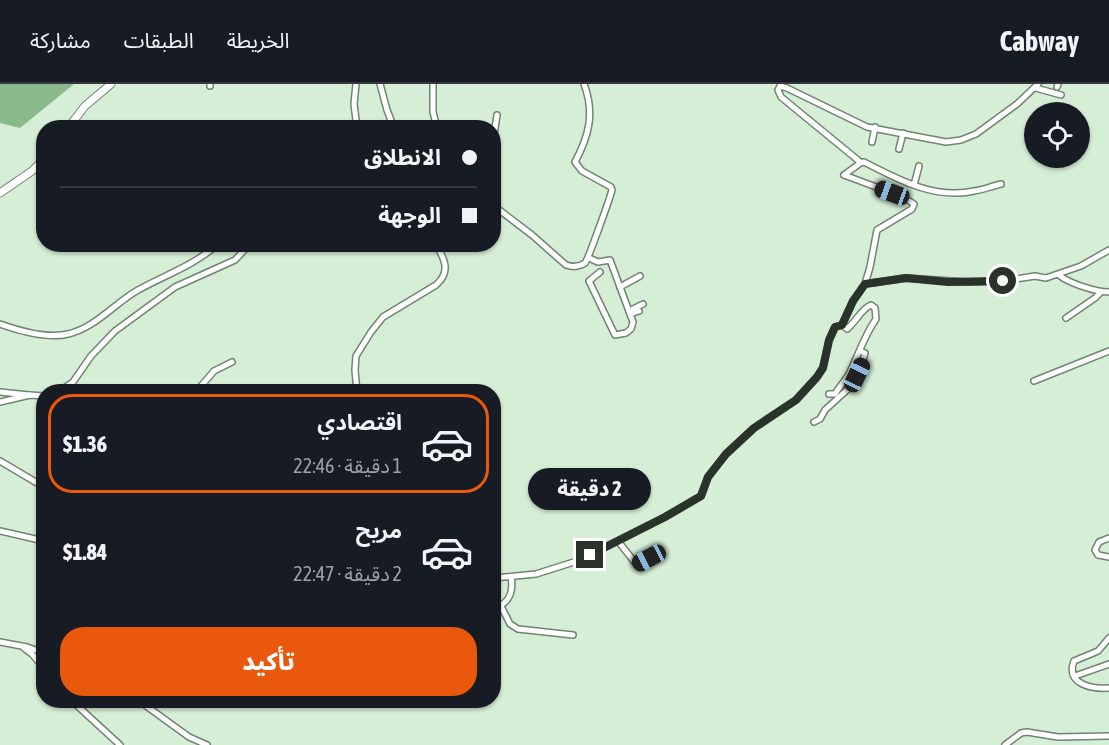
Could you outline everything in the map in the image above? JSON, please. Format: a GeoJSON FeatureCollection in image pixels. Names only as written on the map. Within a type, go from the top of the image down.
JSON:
{"type":"FeatureCollection","features":[{"type":"Feature","properties":{"kind":"street"},"geometry":{"type":"LineString","coordinates":[[74,120],[85,106],[111,84]]}},
{"type":"Feature","properties":{"kind":"street"},"geometry":{"type":"LineString","coordinates":[[356,84],[354,104],[356,120]]}},
{"type":"Feature","properties":{"kind":"street"},"geometry":{"type":"LineString","coordinates":[[380,84],[391,120]]}},
{"type":"Feature","properties":{"kind":"street"},"geometry":{"type":"LineString","coordinates":[[433,84],[435,120]]}},
{"type":"Feature","properties":{"kind":"street"},"geometry":{"type":"LineString","coordinates":[[501,211],[566,265],[571,267],[580,265],[589,258],[595,234],[612,190],[611,187],[582,171],[575,162],[587,136],[591,119],[589,99],[584,84]]}},
{"type":"Feature","properties":{"kind":"street"},"geometry":{"type":"LineString","coordinates":[[860,163],[781,97],[778,88],[780,86],[788,88],[858,123],[946,142],[968,138],[1017,104],[1037,86],[1061,95]]}},
{"type":"Feature","properties":{"kind":"street"},"geometry":{"type":"LineString","coordinates":[[496,120],[497,115]]}},
{"type":"Feature","properties":{"kind":"street"},"geometry":{"type":"LineString","coordinates":[[872,142],[875,127]]}},
{"type":"Feature","properties":{"kind":"street"},"geometry":{"type":"LineString","coordinates":[[899,149],[903,133]]}},
{"type":"Feature","properties":{"kind":"street"},"geometry":{"type":"LineString","coordinates":[[501,578],[536,574],[567,565],[665,517],[701,496],[708,477],[726,454],[754,428],[796,400],[817,377],[823,368],[829,340],[835,327],[842,325],[853,301],[865,284],[877,230],[912,209],[914,204],[903,197],[844,175],[864,162],[927,190],[972,192],[1001,184]]}},
{"type":"Feature","properties":{"kind":"street"},"geometry":{"type":"LineString","coordinates":[[914,185],[919,166]]}},
{"type":"Feature","properties":{"kind":"street"},"geometry":{"type":"LineString","coordinates":[[0,193],[36,167]]}},
{"type":"Feature","properties":{"kind":"street"},"geometry":{"type":"LineString","coordinates":[[865,284],[906,278],[948,282],[984,282],[1035,276],[1046,278],[1081,266],[1109,250]]}},
{"type":"Feature","properties":{"kind":"street"},"geometry":{"type":"LineString","coordinates":[[0,324],[42,335],[71,333],[114,309],[137,291],[204,257],[209,252]]}},
{"type":"Feature","properties":{"kind":"street"},"geometry":{"type":"LineString","coordinates":[[70,384],[91,356],[115,331],[175,287],[219,269],[236,260],[243,252]]}},
{"type":"Feature","properties":{"kind":"street"},"geometry":{"type":"LineString","coordinates":[[356,384],[356,356],[377,324],[444,278],[445,266],[439,252]]}},
{"type":"Feature","properties":{"kind":"street"},"geometry":{"type":"LineString","coordinates":[[589,258],[598,262],[610,260],[633,322],[631,329],[626,333],[615,335],[589,280],[600,272]]}},
{"type":"Feature","properties":{"kind":"street"},"geometry":{"type":"LineString","coordinates":[[1059,275],[1063,279],[1101,292],[1109,292]]}},
{"type":"Feature","properties":{"kind":"street"},"geometry":{"type":"LineString","coordinates":[[620,287],[640,276]]}},
{"type":"Feature","properties":{"kind":"street"},"geometry":{"type":"LineString","coordinates":[[1066,318],[1101,292]]}},
{"type":"Feature","properties":{"kind":"street"},"geometry":{"type":"LineString","coordinates":[[629,313],[643,304]]}},
{"type":"Feature","properties":{"kind":"street"},"geometry":{"type":"LineString","coordinates":[[829,394],[835,394],[847,377],[860,351],[866,332],[876,319],[874,308],[871,305],[867,306],[854,324],[847,329],[842,325]]}},
{"type":"Feature","properties":{"kind":"street"},"geometry":{"type":"LineString","coordinates":[[629,313],[639,311]]}},
{"type":"Feature","properties":{"kind":"street"},"geometry":{"type":"LineString","coordinates":[[813,422],[820,419],[825,410],[840,398],[853,382],[865,353],[860,351]]}},
{"type":"Feature","properties":{"kind":"street"},"geometry":{"type":"LineString","coordinates":[[1034,381],[1109,351]]}},
{"type":"Feature","properties":{"kind":"street"},"geometry":{"type":"LineString","coordinates":[[203,384],[214,370],[232,362]]}},
{"type":"Feature","properties":{"kind":"street"},"geometry":{"type":"LineString","coordinates":[[0,392],[36,395]]}},
{"type":"Feature","properties":{"kind":"street"},"geometry":{"type":"LineString","coordinates":[[0,402],[30,395]]}},
{"type":"Feature","properties":{"kind":"street"},"geometry":{"type":"LineString","coordinates":[[0,461],[36,482]]}},
{"type":"Feature","properties":{"kind":"street"},"geometry":{"type":"LineString","coordinates":[[0,531],[36,539]]}},
{"type":"Feature","properties":{"kind":"street"},"geometry":{"type":"LineString","coordinates":[[1109,538],[1100,542],[1095,550],[1098,555],[1109,557]]}},
{"type":"Feature","properties":{"kind":"street"},"geometry":{"type":"LineString","coordinates":[[618,541],[636,564],[649,558]]}},
{"type":"Feature","properties":{"kind":"street"},"geometry":{"type":"LineString","coordinates":[[511,577],[513,587],[511,595],[501,606],[510,624],[518,629],[573,634]]}},
{"type":"Feature","properties":{"kind":"street"},"geometry":{"type":"LineString","coordinates":[[1109,638],[1098,651],[1074,661],[1072,669],[1080,683],[1088,688],[1109,688]]}},
{"type":"Feature","properties":{"kind":"street"},"geometry":{"type":"LineString","coordinates":[[0,642],[36,651]]}},
{"type":"Feature","properties":{"kind":"street"},"geometry":{"type":"LineString","coordinates":[[20,646],[36,659]]}},
{"type":"Feature","properties":{"kind":"street"},"geometry":{"type":"LineString","coordinates":[[1075,676],[1109,664]]}},
{"type":"Feature","properties":{"kind":"street"},"geometry":{"type":"LineString","coordinates":[[80,708],[120,745]]}},
{"type":"Feature","properties":{"kind":"street"},"geometry":{"type":"LineString","coordinates":[[149,708],[189,737],[200,744],[207,745]]}},
{"type":"Feature","properties":{"kind":"street"},"geometry":{"type":"LineString","coordinates":[[1005,745],[1021,733],[1027,732],[1058,737],[1109,736]]}},
{"type":"Feature","properties":{"kind":"green space"},"geometry":{"type":"Polygon","coordinates":[[[0,84],[74,84],[20,128],[0,123],[0,84]]]}},
{"type":"Feature","properties":{"kind":"route"},"geometry":{"type":"LineString","coordinates":[[590,555],[701,496],[712,470],[726,454],[754,428],[796,400],[817,377],[823,368],[825,353],[835,327],[842,325],[853,301],[865,284],[913,277],[948,282],[1003,281]]}}]}
